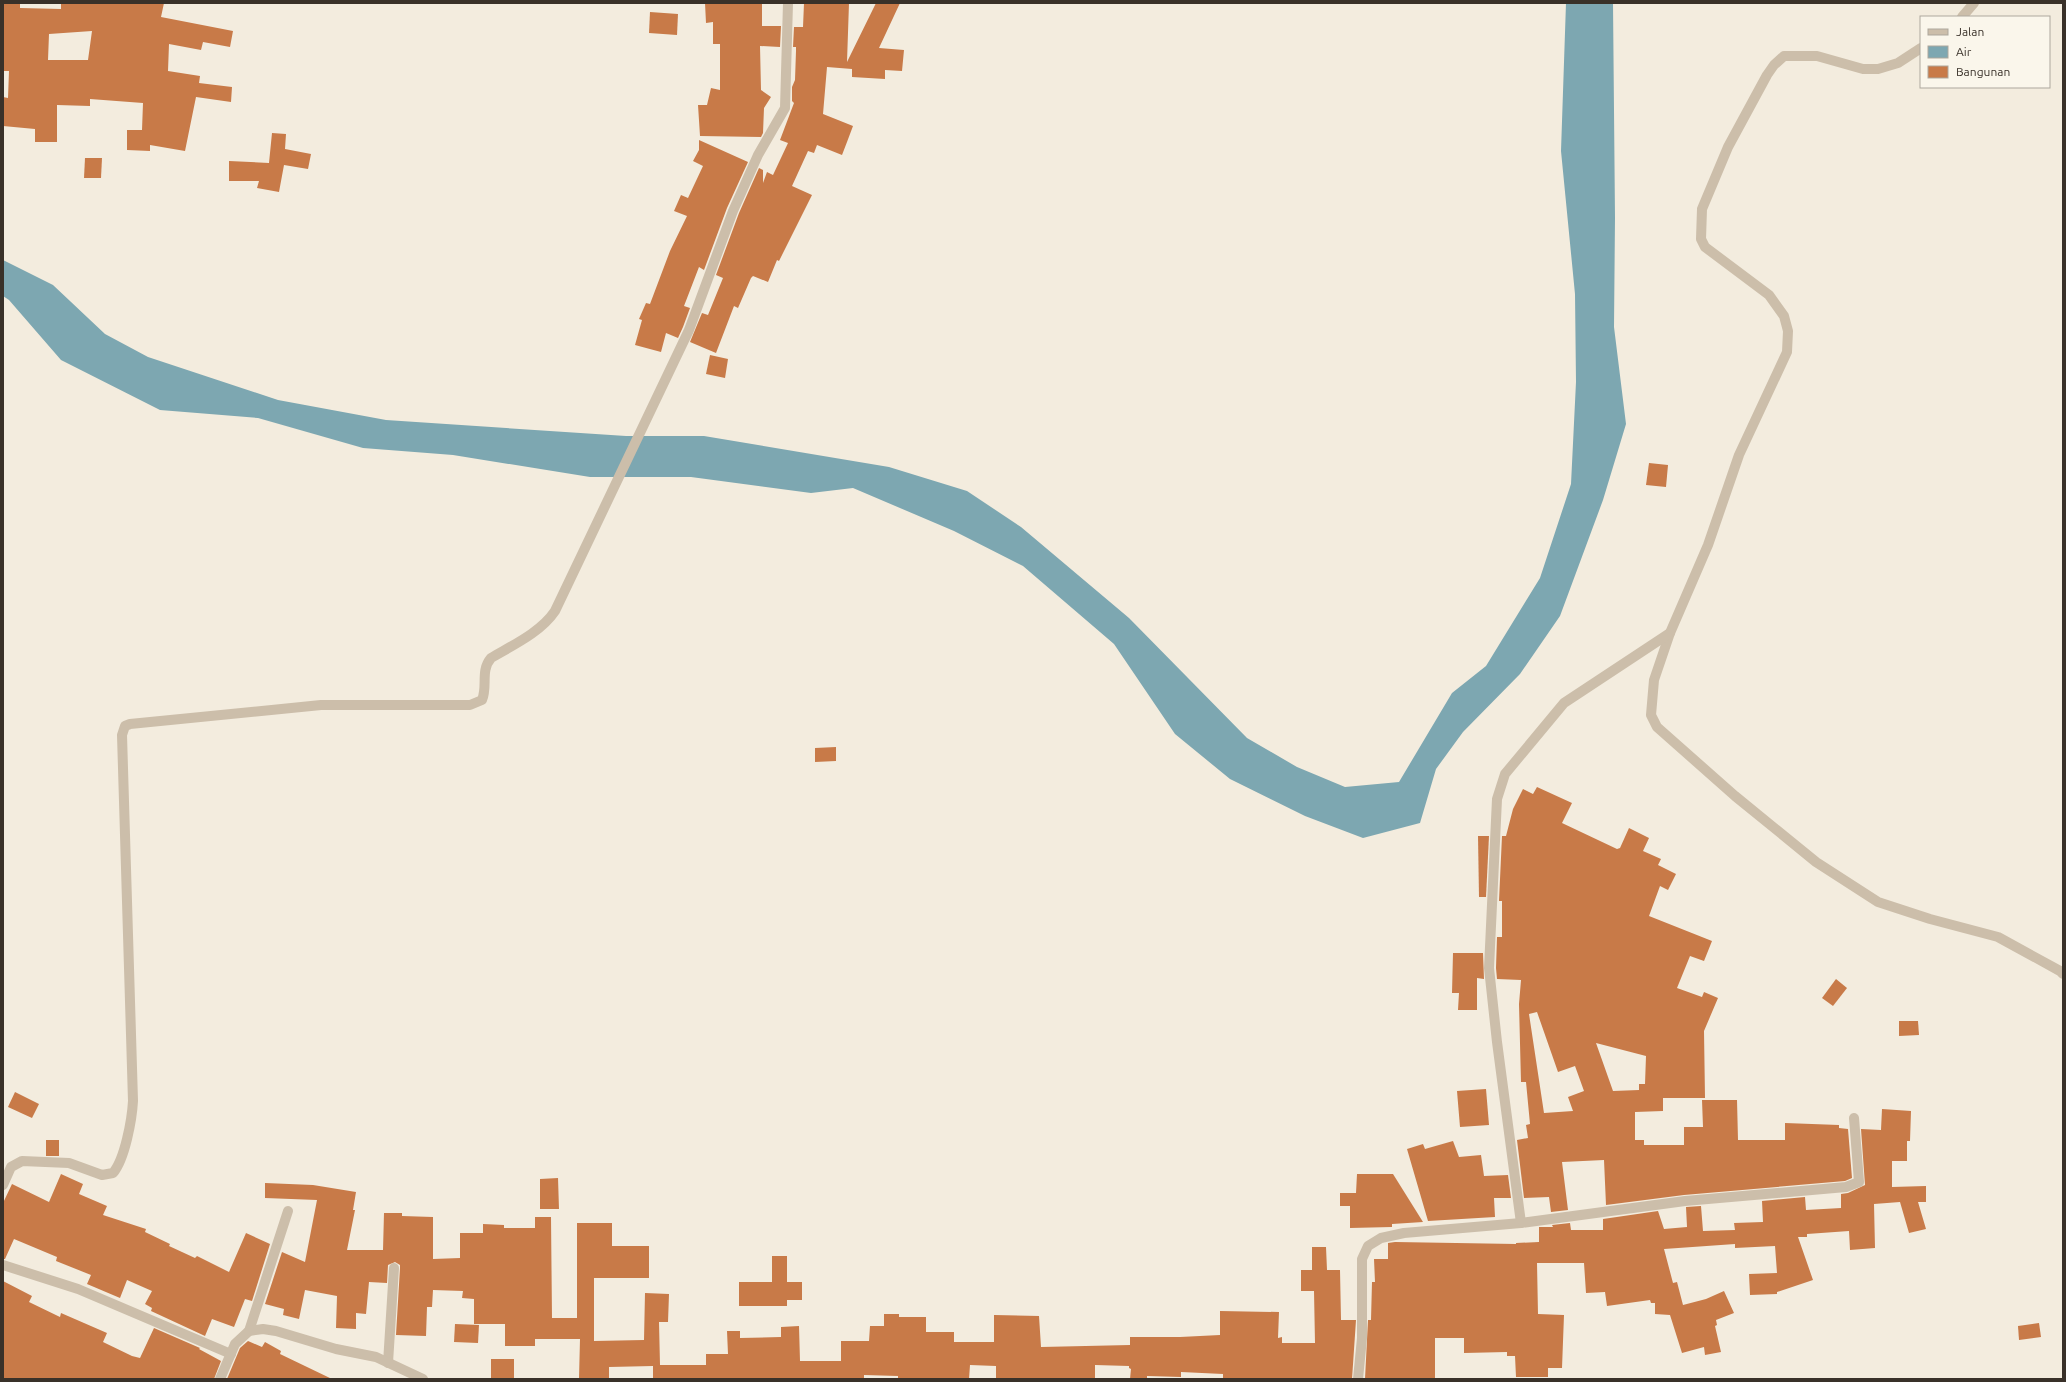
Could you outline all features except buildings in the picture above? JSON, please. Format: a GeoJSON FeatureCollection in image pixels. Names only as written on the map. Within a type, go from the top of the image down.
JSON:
{"type":"FeatureCollection","features":[{"type":"Feature","properties":{"kind":"street"},"geometry":{"type":"LineString","coordinates":[[3,1185],[11,1167],[22,1161],[69,1163],[102,1175],[113,1173],[119,1164],[133,1101],[122,735],[125,726],[130,724],[321,705],[478,703],[482,700],[485,694],[484,671],[491,658],[549,620],[643,429],[689,330],[733,211],[758,155],[785,108],[788,3]]}},
{"type":"Feature","properties":{"kind":"street"},"geometry":{"type":"LineString","coordinates":[[1963,16],[1974,3]]}},
{"type":"Feature","properties":{"kind":"street"},"geometry":{"type":"LineString","coordinates":[[1920,49],[1898,63],[1878,69],[1863,69],[1817,56],[1784,56],[1774,65],[1767,75],[1728,147],[1702,209],[1701,239],[1706,247],[1769,295],[1784,316],[1788,331],[1787,352],[1739,455],[1708,545],[1670,633],[1654,680],[1651,715],[1657,727],[1687,755],[1816,862],[1878,902],[1930,919],[1998,937],[2063,974]]}},
{"type":"Feature","properties":{"kind":"street"},"geometry":{"type":"LineString","coordinates":[[1521,1223],[1497,1042],[1489,968],[1497,799],[1505,774],[1564,703],[1670,633]]}},
{"type":"Feature","properties":{"kind":"street"},"geometry":{"type":"LineString","coordinates":[[1358,1379],[1362,1338],[1362,1259],[1368,1246],[1381,1238],[1404,1233],[1521,1223],[1685,1201],[1846,1187],[1859,1182],[1854,1118]]}},
{"type":"Feature","properties":{"kind":"street"},"geometry":{"type":"LineString","coordinates":[[220,1379],[235,1344],[249,1331],[288,1211]]}},
{"type":"Feature","properties":{"kind":"street"},"geometry":{"type":"LineString","coordinates":[[3,1265],[78,1289],[231,1354]]}},
{"type":"Feature","properties":{"kind":"street"},"geometry":{"type":"LineString","coordinates":[[388,1363],[394,1268]]}},
{"type":"Feature","properties":{"kind":"street"},"geometry":{"type":"LineString","coordinates":[[249,1331],[263,1329],[276,1331],[336,1349],[376,1357],[423,1379]]}},
{"type":"Feature","properties":{"kind":"water"},"geometry":{"type":"Polygon","coordinates":[[[1566,3],[1613,3],[1615,218],[1614,327],[1626,424],[1603,500],[1560,616],[1520,674],[1463,732],[1436,769],[1420,823],[1363,838],[1305,816],[1230,779],[1175,734],[1114,644],[1023,566],[954,531],[853,488],[811,493],[691,477],[590,477],[453,455],[363,448],[258,418],[160,410],[61,360],[9,300],[3,296],[3,260],[53,285],[105,334],[148,357],[278,400],[386,420],[626,436],[704,436],[889,467],[967,491],[1021,527],[1129,618],[1247,738],[1297,767],[1345,787],[1399,782],[1452,693],[1486,666],[1540,578],[1571,484],[1576,382],[1575,294],[1561,151],[1566,3]]]}}]}
